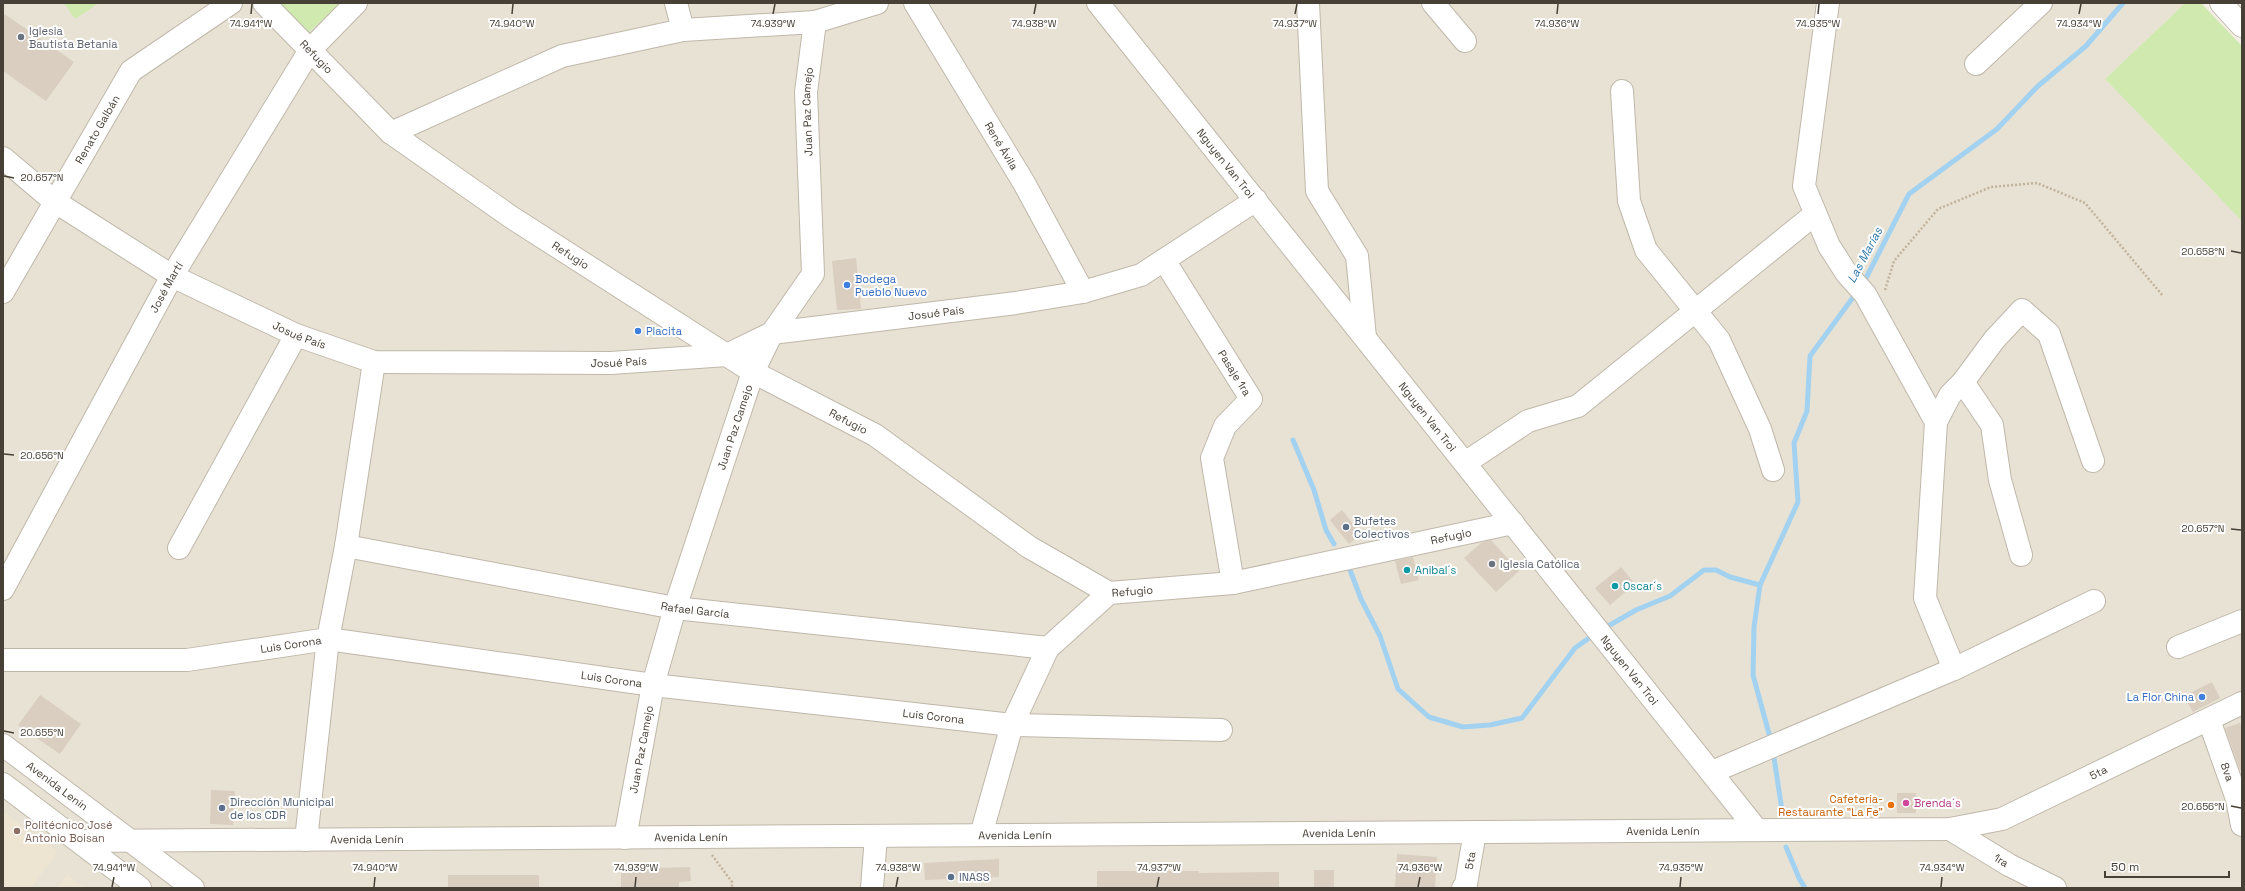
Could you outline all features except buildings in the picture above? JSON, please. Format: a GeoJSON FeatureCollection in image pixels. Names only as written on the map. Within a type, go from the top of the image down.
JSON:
{"type":"FeatureCollection","features":[{"type":"Feature","properties":{"kind":"street","name":"Renato Galbán"},"geometry":{"type":"LineString","coordinates":[[3,292],[54,201],[132,71],[231,3]]}},
{"type":"Feature","properties":{"kind":"street","name":"Refugio"},"geometry":{"type":"LineString","coordinates":[[264,3],[391,133],[511,217],[753,372],[875,435],[1029,547],[1109,593],[1233,583],[1513,523]]}},
{"type":"Feature","properties":{"kind":"street","name":"José Martí"},"geometry":{"type":"LineString","coordinates":[[3,589],[172,276],[310,50],[356,3]]}},
{"type":"Feature","properties":{"kind":"street"},"geometry":{"type":"LineString","coordinates":[[676,3],[683,30]]}},
{"type":"Feature","properties":{"kind":"street"},"geometry":{"type":"LineString","coordinates":[[391,133],[562,56],[683,30],[815,22],[877,3]]}},
{"type":"Feature","properties":{"kind":"street","name":"René Ávila"},"geometry":{"type":"LineString","coordinates":[[915,3],[1024,183],[1083,292]]}},
{"type":"Feature","properties":{"kind":"street","name":"Nguyen Van Troi"},"geometry":{"type":"LineString","coordinates":[[1098,3],[1757,830]]}},
{"type":"Feature","properties":{"kind":"street"},"geometry":{"type":"LineString","coordinates":[[1308,3],[1317,192],[1357,256],[1365,337]]}},
{"type":"Feature","properties":{"kind":"street"},"geometry":{"type":"LineString","coordinates":[[1433,3],[1465,41]]}},
{"type":"Feature","properties":{"kind":"street"},"geometry":{"type":"LineString","coordinates":[[1828,3],[1804,186],[1829,246],[1847,274],[1865,294],[1936,422]]}},
{"type":"Feature","properties":{"kind":"street"},"geometry":{"type":"LineString","coordinates":[[1976,64],[2040,3]]}},
{"type":"Feature","properties":{"kind":"street"},"geometry":{"type":"LineString","coordinates":[[2221,3],[2242,26]]}},
{"type":"Feature","properties":{"kind":"street","name":"Juan Paz Camejo"},"geometry":{"type":"LineString","coordinates":[[625,838],[653,685],[675,608],[753,372],[772,333],[813,274],[806,92],[815,22]]}},
{"type":"Feature","properties":{"kind":"street"},"geometry":{"type":"LineString","coordinates":[[1622,91],[1629,201],[1646,250],[1719,340],[1760,429],[1773,470]]}},
{"type":"Feature","properties":{"kind":"street","name":"Josué País"},"geometry":{"type":"LineString","coordinates":[[3,158],[54,201],[172,276],[296,335],[374,362],[612,363],[727,355],[772,333],[1016,303],[1083,292],[1141,275],[1256,200]]}},
{"type":"Feature","properties":{"kind":"street"},"geometry":{"type":"LineString","coordinates":[[1465,463],[1528,421],[1578,406],[1815,214]]}},
{"type":"Feature","properties":{"kind":"street","name":"Pasaje 1ra"},"geometry":{"type":"LineString","coordinates":[[1164,260],[1251,399],[1225,426],[1212,458],[1233,583]]}},
{"type":"Feature","properties":{"kind":"street"},"geometry":{"type":"LineString","coordinates":[[1954,669],[1925,598],[1936,422],[1950,395],[1963,382],[1994,340],[2022,310],[2049,334],[2093,461]]}},
{"type":"Feature","properties":{"kind":"street"},"geometry":{"type":"LineString","coordinates":[[179,548],[296,335]]}},
{"type":"Feature","properties":{"kind":"street"},"geometry":{"type":"LineString","coordinates":[[306,840],[328,639],[346,546],[374,362]]}},
{"type":"Feature","properties":{"kind":"street"},"geometry":{"type":"LineString","coordinates":[[1963,382],[1992,426],[2000,480],[2021,555]]}},
{"type":"Feature","properties":{"kind":"street","name":"Rafael García"},"geometry":{"type":"LineString","coordinates":[[346,546],[675,608],[1048,648]]}},
{"type":"Feature","properties":{"kind":"street"},"geometry":{"type":"LineString","coordinates":[[982,835],[1012,725],[1048,648],[1109,593]]}},
{"type":"Feature","properties":{"kind":"street"},"geometry":{"type":"LineString","coordinates":[[1712,772],[1954,669],[2094,601]]}},
{"type":"Feature","properties":{"kind":"street"},"geometry":{"type":"LineString","coordinates":[[2178,647],[2242,621]]}},
{"type":"Feature","properties":{"kind":"street","name":"Luis Corona"},"geometry":{"type":"LineString","coordinates":[[3,660],[188,660],[328,639],[653,685],[1012,725],[1221,730]]}},
{"type":"Feature","properties":{"kind":"street","name":"5ta"},"geometry":{"type":"LineString","coordinates":[[1950,828],[2002,819],[2242,703]]}},
{"type":"Feature","properties":{"kind":"street","name":"8va"},"geometry":{"type":"LineString","coordinates":[[2209,720],[2237,799],[2242,825]]}},
{"type":"Feature","properties":{"kind":"street","name":"Avenida Lenin"},"geometry":{"type":"LineString","coordinates":[[3,745],[193,888]]}},
{"type":"Feature","properties":{"kind":"street"},"geometry":{"type":"LineString","coordinates":[[3,784],[140,888]]}},
{"type":"Feature","properties":{"kind":"street","name":"Avenida Lenín"},"geometry":{"type":"LineString","coordinates":[[79,841],[1950,828]]}},
{"type":"Feature","properties":{"kind":"street","name":"1ra"},"geometry":{"type":"LineString","coordinates":[[1950,828],[2009,865],[2049,887]]}},
{"type":"Feature","properties":{"kind":"street","name":"5ta"},"geometry":{"type":"LineString","coordinates":[[1467,887],[1475,832]]}},
{"type":"Feature","properties":{"kind":"street"},"geometry":{"type":"LineString","coordinates":[[872,888],[876,836]]}},
{"type":"Feature","properties":{"kind":"path"},"geometry":{"type":"LineString","coordinates":[[1876,315],[1894,261],[1938,208],[1990,187],[2037,183],[2085,203],[2163,296]]}},
{"type":"Feature","properties":{"kind":"path"},"geometry":{"type":"LineString","coordinates":[[698,837],[732,882],[732,888]]}},
{"type":"Feature","properties":{"kind":"shaded area"},"geometry":{"type":"Polygon","coordinates":[[[3,3],[2185,3],[2105,79],[2242,221],[2242,888],[3,888],[3,3]]]}},
{"type":"Feature","properties":{"kind":"shaded area","name":"Politécnico José Antonio Boisan"},"geometry":{"type":"Polygon","coordinates":[[[3,812],[58,851],[31,888],[3,888],[3,812]]]}},
{"type":"Feature","properties":{"kind":"shaded area"},"geometry":{"type":"Polygon","coordinates":[[[67,875],[85,888],[57,888],[67,875]]]}},
{"type":"Feature","properties":{"kind":"green space"},"geometry":{"type":"Polygon","coordinates":[[[64,3],[99,3],[75,19],[64,3]]]}},
{"type":"Feature","properties":{"kind":"green space"},"geometry":{"type":"Polygon","coordinates":[[[280,3],[341,3],[307,34],[280,3]]]}},
{"type":"Feature","properties":{"kind":"green space"},"geometry":{"type":"Polygon","coordinates":[[[2185,3],[2201,3],[2242,46],[2242,221],[2105,79],[2185,3]]]}},
{"type":"Feature","properties":{"kind":"waterway","name":"Las Marías"},"geometry":{"type":"LineString","coordinates":[[1863,284],[1909,194],[1997,129],[2038,86],[2086,46],[2123,3]]}},
{"type":"Feature","properties":{"kind":"waterway","name":"Las Marías"},"geometry":{"type":"LineString","coordinates":[[1603,629],[1636,610],[1670,596],[1704,570],[1716,570],[1730,577],[1760,585],[1798,502],[1794,443],[1807,411],[1810,356],[1857,292]]}},
{"type":"Feature","properties":{"kind":"waterway"},"geometry":{"type":"LineString","coordinates":[[1293,440],[1314,490],[1326,530],[1334,544]]}},
{"type":"Feature","properties":{"kind":"waterway"},"geometry":{"type":"LineString","coordinates":[[1350,570],[1361,599],[1380,636],[1398,689],[1429,717],[1463,727],[1490,725],[1522,718],[1575,648],[1595,634]]}},
{"type":"Feature","properties":{"kind":"waterway"},"geometry":{"type":"LineString","coordinates":[[1760,585],[1754,627],[1753,675],[1771,741]]}},
{"type":"Feature","properties":{"kind":"waterway"},"geometry":{"type":"LineString","coordinates":[[1773,751],[1783,817]]}},
{"type":"Feature","properties":{"kind":"waterway"},"geometry":{"type":"LineString","coordinates":[[1786,847],[1799,878],[1805,888]]}},
{"type":"Feature","properties":{"kind":"place","name":"Iglesia Bautista Betania"},"geometry":{"type":"Point","coordinates":[21,37]}},
{"type":"Feature","properties":{"kind":"place","name":"Bodega Pueblo Nuevo"},"geometry":{"type":"Point","coordinates":[847,285]}},
{"type":"Feature","properties":{"kind":"place","name":"Placita"},"geometry":{"type":"Point","coordinates":[638,331]}},
{"type":"Feature","properties":{"kind":"place","name":"Bufetes Colectivos"},"geometry":{"type":"Point","coordinates":[1346,527]}},
{"type":"Feature","properties":{"kind":"place","name":"Iglesia Católica"},"geometry":{"type":"Point","coordinates":[1492,564]}},
{"type":"Feature","properties":{"kind":"place","name":"Anibal´s"},"geometry":{"type":"Point","coordinates":[1407,570]}},
{"type":"Feature","properties":{"kind":"place","name":"Oscar´s"},"geometry":{"type":"Point","coordinates":[1615,586]}},
{"type":"Feature","properties":{"kind":"place","name":"La Flor China"},"geometry":{"type":"Point","coordinates":[2202,697]}},
{"type":"Feature","properties":{"kind":"place","name":"Brenda´s"},"geometry":{"type":"Point","coordinates":[1906,803]}},
{"type":"Feature","properties":{"kind":"place","name":"Cafetería- Restaurante \"La Fe\""},"geometry":{"type":"Point","coordinates":[1891,805]}},
{"type":"Feature","properties":{"kind":"place","name":"Dirección Municipal de los CDR"},"geometry":{"type":"Point","coordinates":[222,808]}},
{"type":"Feature","properties":{"kind":"place","name":"Politécnico José Antonio Boisan"},"geometry":{"type":"Point","coordinates":[17,831]}},
{"type":"Feature","properties":{"kind":"place","name":"INASS"},"geometry":{"type":"Point","coordinates":[951,877]}}]}
